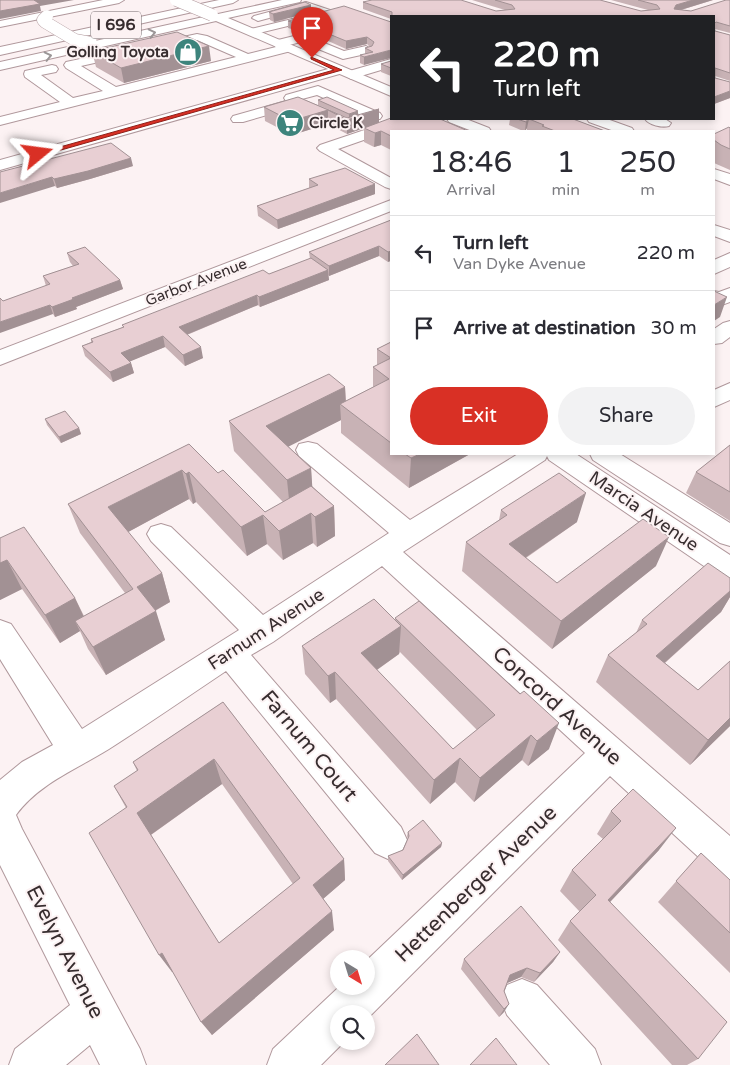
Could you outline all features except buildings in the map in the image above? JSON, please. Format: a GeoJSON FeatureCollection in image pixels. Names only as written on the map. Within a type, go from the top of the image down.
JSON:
{"type":"FeatureCollection","features":[{"type":"Feature","properties":{"kind":"main road"},"geometry":{"type":"LineString","coordinates":[[0,24],[119,0]]}},
{"type":"Feature","properties":{"kind":"main road"},"geometry":{"type":"LineString","coordinates":[[176,0],[342,71],[388,88]]}},
{"type":"Feature","properties":{"kind":"main road","name":"I 696"},"geometry":{"type":"LineString","coordinates":[[0,40],[190,0]]}},
{"type":"Feature","properties":{"kind":"main road","name":"I 696"},"geometry":{"type":"LineString","coordinates":[[0,50],[233,0]]}},
{"type":"Feature","properties":{"kind":"main road"},"geometry":{"type":"LineString","coordinates":[[0,66],[215,16],[283,17],[313,24],[341,12],[323,0]]}},
{"type":"Feature","properties":{"kind":"main road"},"geometry":{"type":"LineString","coordinates":[[51,14],[43,20],[44,22],[76,40],[105,43]]}},
{"type":"Feature","properties":{"kind":"main road"},"geometry":{"type":"LineString","coordinates":[[251,32],[283,17]]}},
{"type":"Feature","properties":{"kind":"main road"},"geometry":{"type":"LineString","coordinates":[[288,32],[344,55],[366,50]]}},
{"type":"Feature","properties":{"kind":"main road"},"geometry":{"type":"LineString","coordinates":[[71,102],[30,74],[198,37],[247,58]]}},
{"type":"Feature","properties":{"kind":"main road"},"geometry":{"type":"LineString","coordinates":[[3,117],[93,97],[142,91],[173,83],[195,71],[247,58],[302,38]]}},
{"type":"Feature","properties":{"kind":"main road"},"geometry":{"type":"LineString","coordinates":[[342,71],[386,59]]}},
{"type":"Feature","properties":{"kind":"main road"},"geometry":{"type":"LineString","coordinates":[[0,165],[270,89],[386,59]]}},
{"type":"Feature","properties":{"kind":"main road"},"geometry":{"type":"LineString","coordinates":[[70,65],[119,94]]}},
{"type":"Feature","properties":{"kind":"main road"},"geometry":{"type":"LineString","coordinates":[[52,69],[66,78]]}},
{"type":"Feature","properties":{"kind":"main road"},"geometry":{"type":"LineString","coordinates":[[195,71],[210,79]]}},
{"type":"Feature","properties":{"kind":"main road"},"geometry":{"type":"LineString","coordinates":[[173,83],[190,86]]}},
{"type":"Feature","properties":{"kind":"main road"},"geometry":{"type":"LineString","coordinates":[[226,86],[245,96]]}},
{"type":"Feature","properties":{"kind":"main road"},"geometry":{"type":"LineString","coordinates":[[81,87],[107,107]]}},
{"type":"Feature","properties":{"kind":"main road"},"geometry":{"type":"LineString","coordinates":[[270,89],[298,102]]}},
{"type":"Feature","properties":{"kind":"main road"},"geometry":{"type":"LineString","coordinates":[[238,119],[298,102],[318,90],[375,116]]}},
{"type":"Feature","properties":{"kind":"main road"},"geometry":{"type":"LineString","coordinates":[[348,126],[375,116],[382,109],[389,107]]}},
{"type":"Feature","properties":{"kind":"main road"},"geometry":{"type":"LineString","coordinates":[[3,117],[22,128]]}},
{"type":"Feature","properties":{"kind":"main road"},"geometry":{"type":"LineString","coordinates":[[390,183],[325,148],[407,120]]}},
{"type":"Feature","properties":{"kind":"main road"},"geometry":{"type":"LineString","coordinates":[[452,122],[480,130]]}},
{"type":"Feature","properties":{"kind":"main road"},"geometry":{"type":"LineString","coordinates":[[588,124],[620,130]]}},
{"type":"Feature","properties":{"kind":"main road"},"geometry":{"type":"LineString","coordinates":[[341,142],[364,154]]}},
{"type":"Feature","properties":{"kind":"main road"},"geometry":{"type":"LineString","coordinates":[[369,172],[390,164]]}},
{"type":"Feature","properties":{"kind":"main road"},"geometry":{"type":"LineString","coordinates":[[715,174],[730,180]]}},
{"type":"Feature","properties":{"kind":"main road","name":"Garbor Avenue"},"geometry":{"type":"LineString","coordinates":[[0,358],[390,205]]}},
{"type":"Feature","properties":{"kind":"main road"},"geometry":{"type":"LineString","coordinates":[[715,298],[719,300],[730,293]]}},
{"type":"Feature","properties":{"kind":"main road"},"geometry":{"type":"LineString","coordinates":[[715,337],[730,327]]}},
{"type":"Feature","properties":{"kind":"main road"},"geometry":{"type":"LineString","coordinates":[[308,450],[397,543]]}},
{"type":"Feature","properties":{"kind":"main road","name":"Farnum Avenue"},"geometry":{"type":"LineString","coordinates":[[1,827],[6,798],[24,780],[76,750],[262,633],[397,543],[538,455]]}},
{"type":"Feature","properties":{"kind":"main road","name":"Marcia Avenue"},"geometry":{"type":"LineString","coordinates":[[542,455],[730,569]]}},
{"type":"Feature","properties":{"kind":"main road"},"geometry":{"type":"LineString","coordinates":[[620,458],[730,536]]}},
{"type":"Feature","properties":{"kind":"main road"},"geometry":{"type":"LineString","coordinates":[[161,534],[262,633]]}},
{"type":"Feature","properties":{"kind":"main road","name":"Concord Avenue"},"geometry":{"type":"LineString","coordinates":[[397,543],[609,753],[730,861]]}},
{"type":"Feature","properties":{"kind":"main road"},"geometry":{"type":"LineString","coordinates":[[0,633],[76,750]]}},
{"type":"Feature","properties":{"kind":"main road","name":"Farnum Court"},"geometry":{"type":"LineString","coordinates":[[230,653],[388,840]]}},
{"type":"Feature","properties":{"kind":"main road","name":"Hettenberger Avenue"},"geometry":{"type":"LineString","coordinates":[[351,1005],[609,753]]}},
{"type":"Feature","properties":{"kind":"main road","name":"Evelyn Avenue"},"geometry":{"type":"LineString","coordinates":[[1,827],[124,1065]]}},
{"type":"Feature","properties":{"kind":"main road"},"geometry":{"type":"LineString","coordinates":[[522,1000],[579,1065]]}},
{"type":"Feature","properties":{"kind":"main road"},"geometry":{"type":"LineString","coordinates":[[31,1065],[96,1012]]}},
{"type":"Feature","properties":{"kind":"main road"},"geometry":{"type":"LineString","coordinates":[[289,1065],[330,1026]]}},
{"type":"Feature","properties":{"kind":"tunnel"},"geometry":{"type":"LineString","coordinates":[[274,22],[292,17]]}},
{"type":"Feature","properties":{"kind":"place","name":"Golling Toyota"},"geometry":{"type":"Point","coordinates":[188,52]}},
{"type":"Feature","properties":{"kind":"place","name":"Circle K"},"geometry":{"type":"Point","coordinates":[290,123]}},
{"type":"Feature","properties":{"kind":"route"},"geometry":{"type":"LineString","coordinates":[[38,154],[339,70],[312,58]]}}]}
